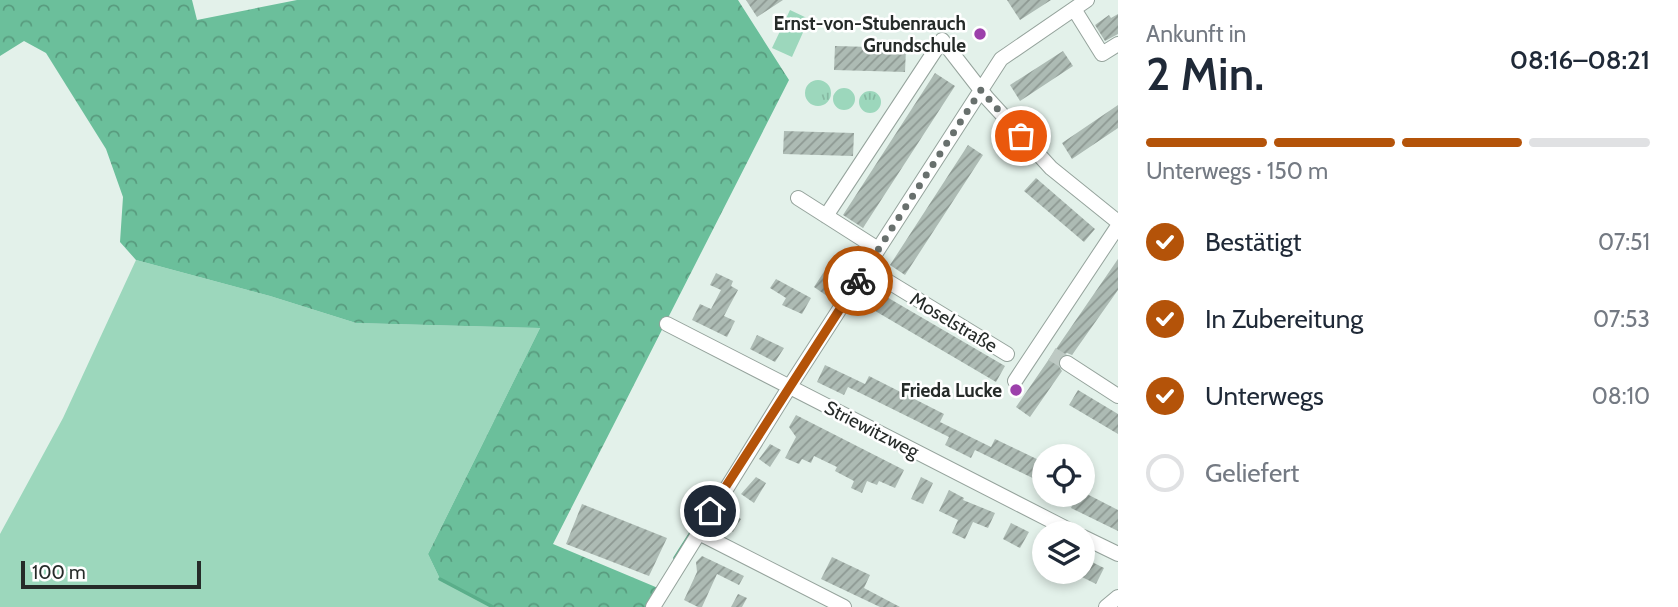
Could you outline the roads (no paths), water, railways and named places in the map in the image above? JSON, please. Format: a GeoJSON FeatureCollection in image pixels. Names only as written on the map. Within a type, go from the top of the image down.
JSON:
{"type":"FeatureCollection","features":[{"type":"Feature","properties":{"kind":"street"},"geometry":{"type":"LineString","coordinates":[[653,607],[697,532],[1001,59],[1087,0]]}},
{"type":"Feature","properties":{"kind":"street"},"geometry":{"type":"LineString","coordinates":[[1074,9],[1102,54],[1118,44]]}},
{"type":"Feature","properties":{"kind":"street"},"geometry":{"type":"LineString","coordinates":[[827,216],[942,40],[981,90],[1051,168],[1118,224],[1015,380]]}},
{"type":"Feature","properties":{"kind":"street"},"geometry":{"type":"LineString","coordinates":[[799,198],[878,249]]}},
{"type":"Feature","properties":{"kind":"street","name":"Moselstraße"},"geometry":{"type":"LineString","coordinates":[[866,268],[1007,354]]}},
{"type":"Feature","properties":{"kind":"street","name":"Striewitzweg"},"geometry":{"type":"LineString","coordinates":[[667,324],[1052,521]]}},
{"type":"Feature","properties":{"kind":"street"},"geometry":{"type":"LineString","coordinates":[[1039,346],[1052,354]]}},
{"type":"Feature","properties":{"kind":"street"},"geometry":{"type":"LineString","coordinates":[[1067,363],[1118,396]]}},
{"type":"Feature","properties":{"kind":"street"},"geometry":{"type":"LineString","coordinates":[[697,532],[844,607]]}},
{"type":"Feature","properties":{"kind":"street"},"geometry":{"type":"LineString","coordinates":[[1095,543],[1118,554]]}},
{"type":"Feature","properties":{"kind":"street"},"geometry":{"type":"LineString","coordinates":[[1107,607],[1118,597]]}},
{"type":"Feature","properties":{"kind":"waterway"},"geometry":{"type":"LineString","coordinates":[[675,558],[701,517]]}},
{"type":"Feature","properties":{"kind":"waterway"},"geometry":{"type":"LineString","coordinates":[[440,579],[493,607]]}},
{"type":"Feature","properties":{"kind":"tunnel"},"geometry":{"type":"LineString","coordinates":[[1052,354],[1067,363]]}},
{"type":"Feature","properties":{"kind":"place","name":"Ernst-von-Stubenrauch Grundschule"},"geometry":{"type":"Point","coordinates":[980,34]}},
{"type":"Feature","properties":{"kind":"place","name":"Frieda Lucke"},"geometry":{"type":"Point","coordinates":[1016,390]}}]}
